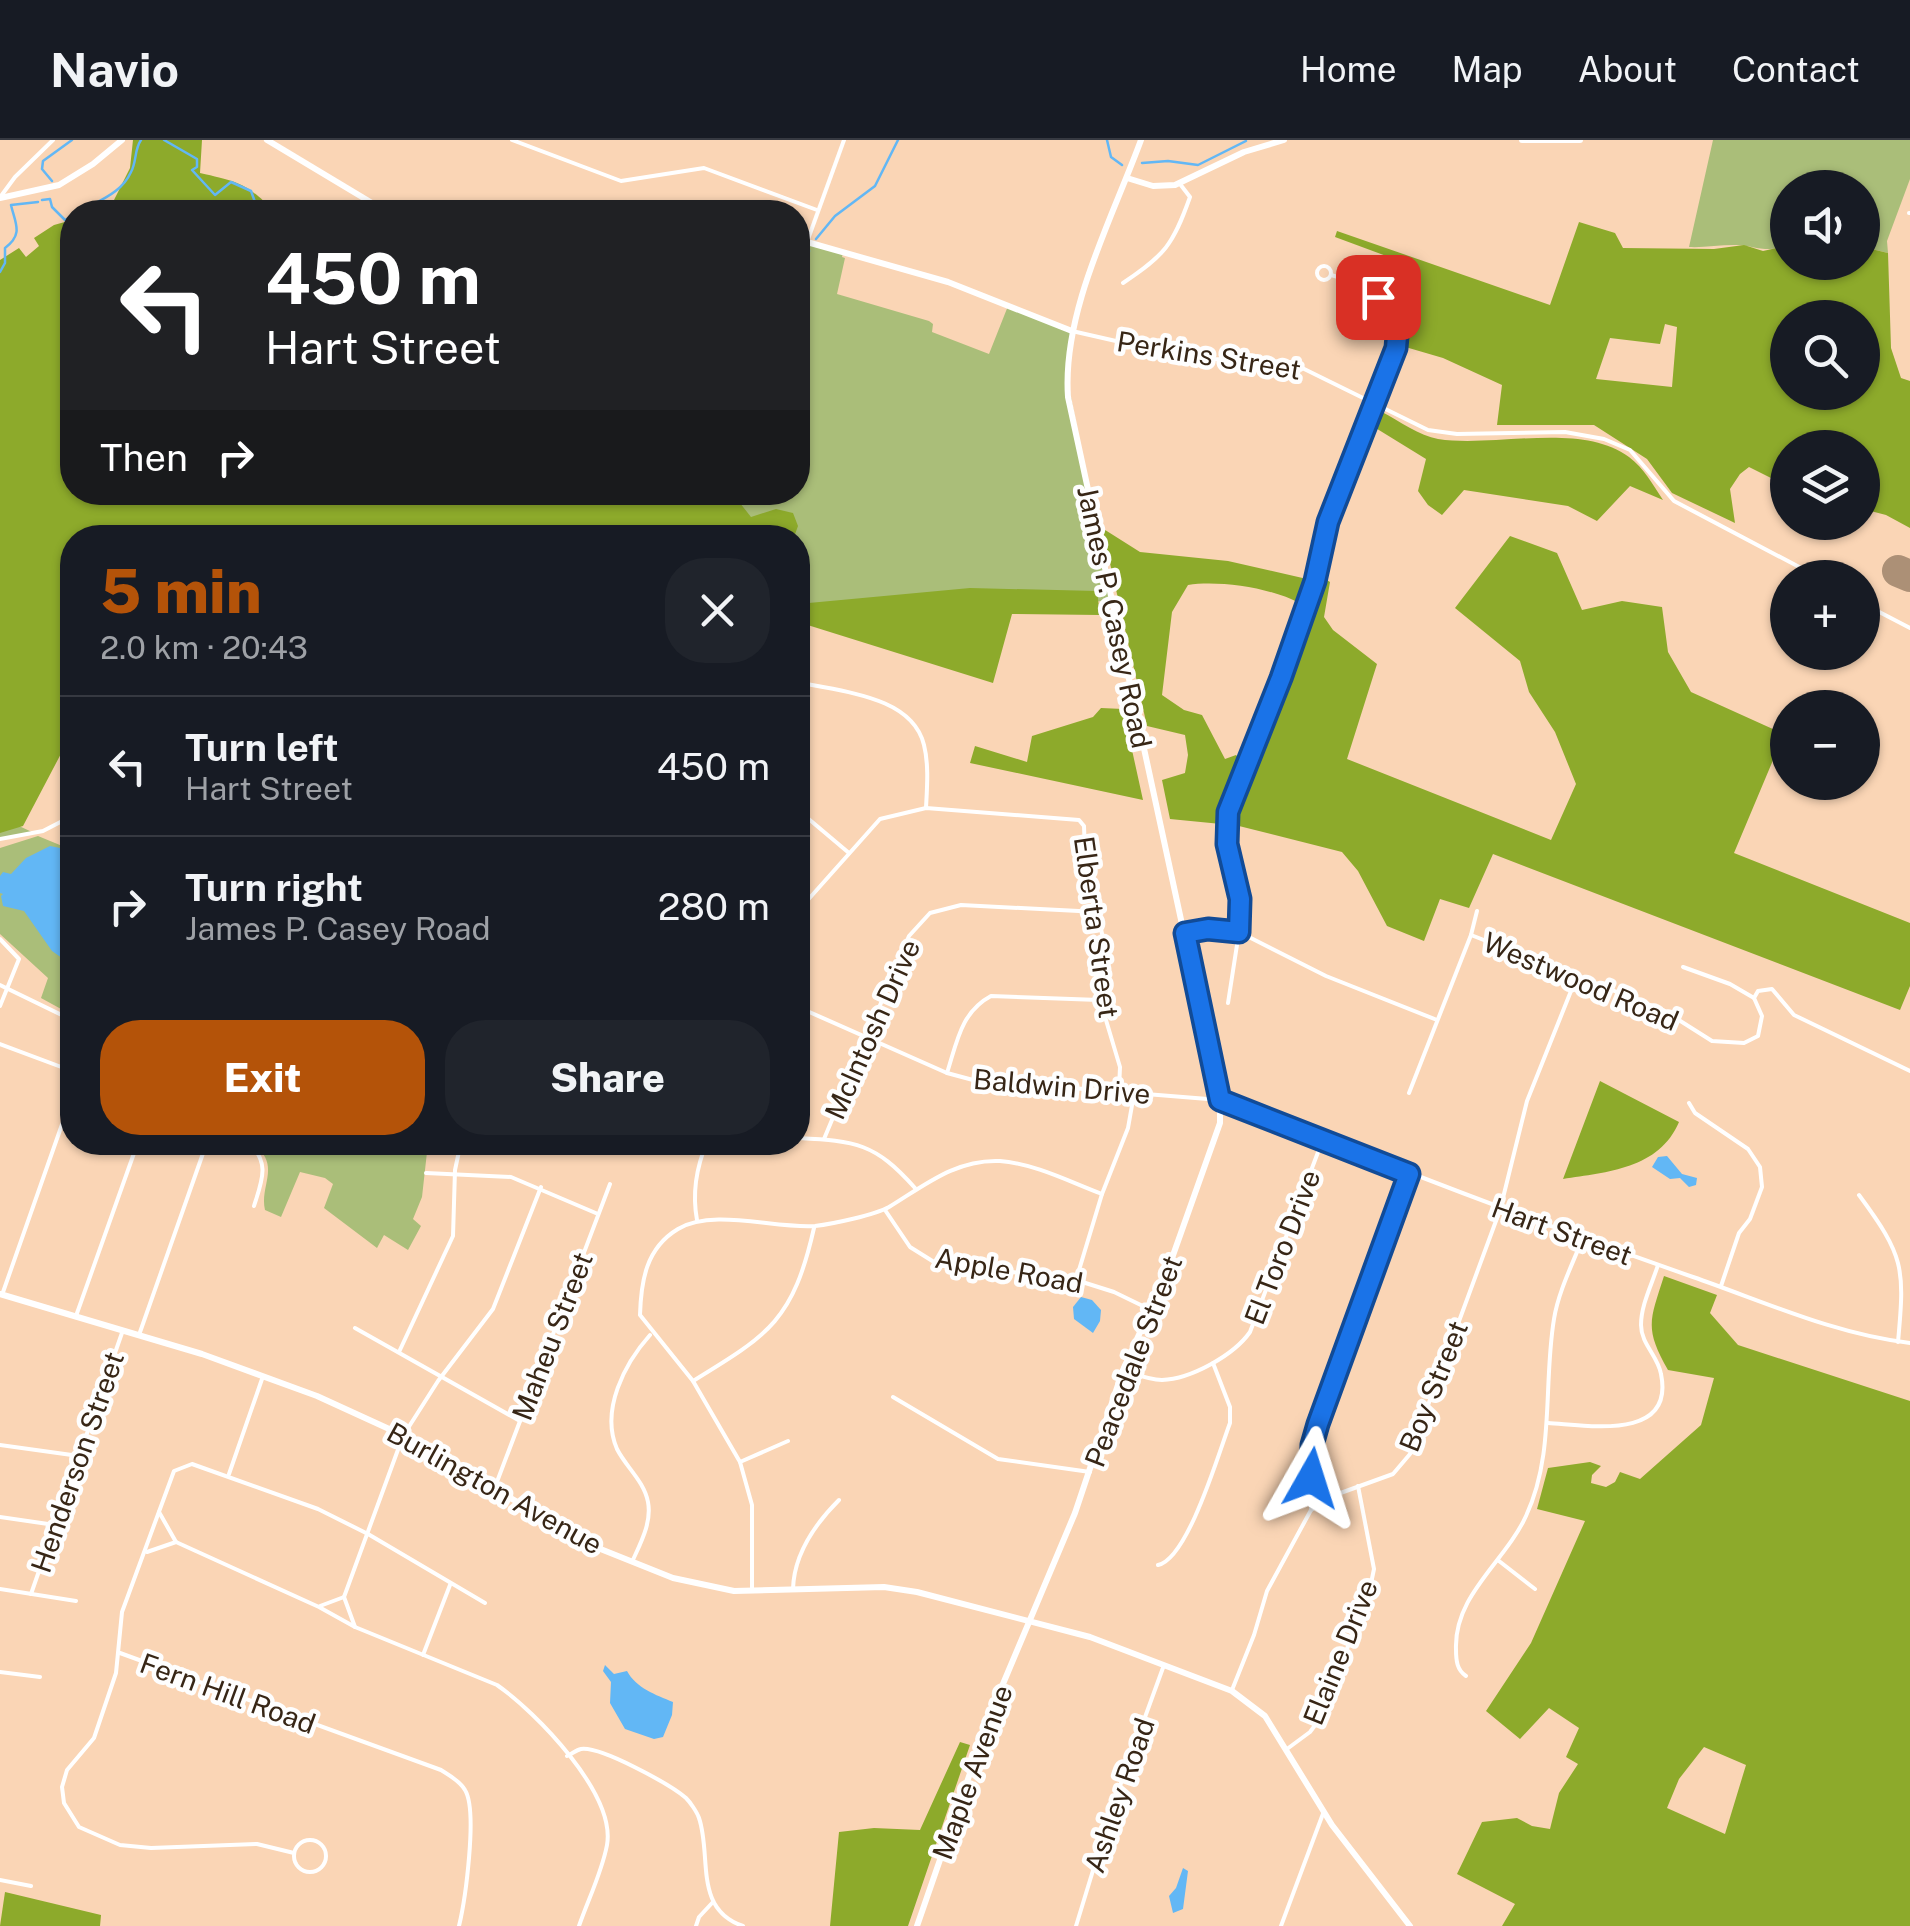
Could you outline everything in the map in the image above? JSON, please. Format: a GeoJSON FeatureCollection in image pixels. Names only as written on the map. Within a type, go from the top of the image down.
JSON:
{"type":"FeatureCollection","features":[{"type":"Feature","properties":{"kind":"main road"},"geometry":{"type":"LineString","coordinates":[[0,197],[59,185],[122,140]]}},
{"type":"Feature","properties":{"kind":"main road"},"geometry":{"type":"LineString","coordinates":[[267,140],[366,200]]}},
{"type":"Feature","properties":{"kind":"main road","name":"James P. Casey Road"},"geometry":{"type":"LineString","coordinates":[[1140,140],[1072,331],[1067,377],[1071,416],[1220,1100]]}},
{"type":"Feature","properties":{"kind":"main road"},"geometry":{"type":"LineString","coordinates":[[1127,178],[1158,186],[1180,184],[1244,152],[1284,140]]}},
{"type":"Feature","properties":{"kind":"main road"},"geometry":{"type":"LineString","coordinates":[[1522,140],[1580,140]]}},
{"type":"Feature","properties":{"kind":"main road","name":"Perkins Street"},"geometry":{"type":"LineString","coordinates":[[810,243],[959,285],[1072,331]]}},
{"type":"Feature","properties":{"kind":"main road","name":"Peacedale Street"},"geometry":{"type":"LineString","coordinates":[[1031,1620],[1090,1472],[1123,1370],[1210,1158],[1220,1123],[1220,1100]]}},
{"type":"Feature","properties":{"kind":"main road","name":"Burlington Avenue"},"geometry":{"type":"LineString","coordinates":[[1,1295],[264,1374],[404,1436],[588,1544],[706,1588],[903,1589],[1090,1637],[1232,1691],[1258,1709],[1324,1811],[1410,1926]]}},
{"type":"Feature","properties":{"kind":"main road","name":"Maple Avenue"},"geometry":{"type":"LineString","coordinates":[[917,1926],[992,1710],[1031,1620]]}},
{"type":"Feature","properties":{"kind":"street"},"geometry":{"type":"LineString","coordinates":[[0,197],[53,140]]}},
{"type":"Feature","properties":{"kind":"street"},"geometry":{"type":"LineString","coordinates":[[512,140],[622,181],[704,168],[790,200]]}},
{"type":"Feature","properties":{"kind":"street"},"geometry":{"type":"LineString","coordinates":[[810,232],[844,140]]}},
{"type":"Feature","properties":{"kind":"street"},"geometry":{"type":"LineString","coordinates":[[0,177],[10,183]]}},
{"type":"Feature","properties":{"kind":"street"},"geometry":{"type":"LineString","coordinates":[[1124,282],[1158,259],[1174,237],[1190,197],[1180,184]]}},
{"type":"Feature","properties":{"kind":"street"},"geometry":{"type":"LineString","coordinates":[[810,207],[817,210]]}},
{"type":"Feature","properties":{"kind":"street"},"geometry":{"type":"LineString","coordinates":[[1228,1004],[1240,899],[1227,844],[1228,812],[1315,581],[1328,522],[1396,348],[1398,324],[1378,297],[1331,274]]}},
{"type":"Feature","properties":{"kind":"street","name":"Perkins Street"},"geometry":{"type":"LineString","coordinates":[[1072,331],[1214,359],[1290,362],[1428,430],[1456,434],[1565,432],[1604,439],[1630,450],[1674,501],[1786,560]]}},
{"type":"Feature","properties":{"kind":"street"},"geometry":{"type":"LineString","coordinates":[[1880,612],[1910,628]]}},
{"type":"Feature","properties":{"kind":"street"},"geometry":{"type":"LineString","coordinates":[[810,685],[895,706],[924,740],[927,758],[926,808],[880,819],[810,897]]}},
{"type":"Feature","properties":{"kind":"street","name":"Elberta Street"},"geometry":{"type":"LineString","coordinates":[[926,808],[1073,818],[1082,822],[1084,853],[1105,948],[1100,1000],[1120,1067],[1118,1091]]}},
{"type":"Feature","properties":{"kind":"street"},"geometry":{"type":"LineString","coordinates":[[810,820],[849,853]]}},
{"type":"Feature","properties":{"kind":"street"},"geometry":{"type":"LineString","coordinates":[[0,839],[43,832],[60,823]]}},
{"type":"Feature","properties":{"kind":"street","name":"McIntosh Drive"},"geometry":{"type":"LineString","coordinates":[[824,1139],[909,936],[930,913],[961,905],[1098,912]]}},
{"type":"Feature","properties":{"kind":"street"},"geometry":{"type":"LineString","coordinates":[[1409,1094],[1477,911]]}},
{"type":"Feature","properties":{"kind":"street"},"geometry":{"type":"LineString","coordinates":[[1185,933],[1208,929],[1239,932],[1326,976],[1437,1020]]}},
{"type":"Feature","properties":{"kind":"street","name":"Westwood Road"},"geometry":{"type":"LineString","coordinates":[[1471,935],[1663,1010],[1704,1037],[1724,1044],[1744,1043],[1758,1036],[1762,1016],[1754,998]]}},
{"type":"Feature","properties":{"kind":"street"},"geometry":{"type":"LineString","coordinates":[[0,939],[19,958],[0,1006]]}},
{"type":"Feature","properties":{"kind":"street"},"geometry":{"type":"LineString","coordinates":[[1683,967],[1730,984],[1754,998],[1758,992],[1772,989],[1794,1015],[1910,1071]]}},
{"type":"Feature","properties":{"kind":"street","name":"Boy Street"},"geometry":{"type":"LineString","coordinates":[[1311,1510],[1336,1494],[1394,1474],[1410,1454],[1500,1210],[1527,1100],[1577,976]]}},
{"type":"Feature","properties":{"kind":"street"},"geometry":{"type":"LineString","coordinates":[[0,985],[60,1014]]}},
{"type":"Feature","properties":{"kind":"street"},"geometry":{"type":"LineString","coordinates":[[947,1073],[966,1016],[990,996],[1100,1000]]}},
{"type":"Feature","properties":{"kind":"street","name":"Baldwin Drive"},"geometry":{"type":"LineString","coordinates":[[810,1012],[947,1073],[973,1080],[1220,1100]]}},
{"type":"Feature","properties":{"kind":"street"},"geometry":{"type":"LineString","coordinates":[[0,1044],[60,1067]]}},
{"type":"Feature","properties":{"kind":"street"},"geometry":{"type":"LineString","coordinates":[[1076,1280],[1102,1194],[1128,1128],[1134,1093]]}},
{"type":"Feature","properties":{"kind":"street","name":"Hart Street"},"geometry":{"type":"LineString","coordinates":[[1220,1100],[1582,1240],[1861,1337],[1910,1343]]}},
{"type":"Feature","properties":{"kind":"street"},"geometry":{"type":"LineString","coordinates":[[1689,1103],[1694,1112],[1748,1149],[1760,1167],[1762,1188],[1750,1219],[1739,1233],[1721,1286]]}},
{"type":"Feature","properties":{"kind":"street"},"geometry":{"type":"LineString","coordinates":[[1,1295],[60,1130]]}},
{"type":"Feature","properties":{"kind":"street"},"geometry":{"type":"LineString","coordinates":[[810,1138],[870,1147],[892,1163],[914,1188]]}},
{"type":"Feature","properties":{"kind":"street","name":"El Toro Drive"},"geometry":{"type":"LineString","coordinates":[[1123,1370],[1159,1380],[1213,1363],[1238,1350],[1250,1332],[1323,1140]]}},
{"type":"Feature","properties":{"kind":"street"},"geometry":{"type":"LineString","coordinates":[[76,1316],[133,1155]]}},
{"type":"Feature","properties":{"kind":"street"},"geometry":{"type":"LineString","coordinates":[[139,1335],[202,1155]]}},
{"type":"Feature","properties":{"kind":"street"},"geometry":{"type":"LineString","coordinates":[[254,1206],[264,1170],[259,1155]]}},
{"type":"Feature","properties":{"kind":"street"},"geometry":{"type":"LineString","coordinates":[[398,1352],[453,1236],[459,1155]]}},
{"type":"Feature","properties":{"kind":"street"},"geometry":{"type":"LineString","coordinates":[[697,1220],[693,1198],[702,1155]]}},
{"type":"Feature","properties":{"kind":"street"},"geometry":{"type":"LineString","coordinates":[[752,1591],[752,1505],[740,1462],[693,1382],[640,1315],[641,1286],[649,1260],[666,1237],[697,1220],[815,1226],[886,1210],[914,1188],[969,1164],[999,1161],[1028,1166],[1102,1194]]}},
{"type":"Feature","properties":{"kind":"street"},"geometry":{"type":"LineString","coordinates":[[426,1173],[511,1177],[598,1214]]}},
{"type":"Feature","properties":{"kind":"street"},"geometry":{"type":"LineString","coordinates":[[1232,1691],[1267,1591],[1311,1510],[1312,1445],[1318,1424],[1409,1174]]}},
{"type":"Feature","properties":{"kind":"street","name":"Maheu Street"},"geometry":{"type":"LineString","coordinates":[[495,1488],[610,1184]]}},
{"type":"Feature","properties":{"kind":"street"},"geometry":{"type":"LineString","coordinates":[[355,1627],[344,1597],[404,1436],[441,1377],[498,1300],[541,1187]]}},
{"type":"Feature","properties":{"kind":"street"},"geometry":{"type":"LineString","coordinates":[[1859,1195],[1895,1249],[1904,1285],[1898,1342]]}},
{"type":"Feature","properties":{"kind":"street","name":"Apple Road"},"geometry":{"type":"LineString","coordinates":[[886,1210],[910,1247],[934,1262],[1076,1280],[1114,1292],[1150,1310]]}},
{"type":"Feature","properties":{"kind":"street"},"geometry":{"type":"LineString","coordinates":[[693,1382],[756,1342],[784,1313],[806,1266],[815,1226]]}},
{"type":"Feature","properties":{"kind":"street"},"geometry":{"type":"LineString","coordinates":[[1466,1676],[1460,1672],[1456,1656],[1458,1623],[1472,1594],[1520,1528],[1534,1496],[1547,1423],[1555,1310],[1582,1240]]}},
{"type":"Feature","properties":{"kind":"street"},"geometry":{"type":"LineString","coordinates":[[1547,1423],[1628,1426],[1652,1410],[1660,1396],[1662,1380],[1641,1324],[1658,1265]]}},
{"type":"Feature","properties":{"kind":"street"},"geometry":{"type":"LineString","coordinates":[[355,1328],[520,1422]]}},
{"type":"Feature","properties":{"kind":"street","name":"Henderson Street"},"geometry":{"type":"LineString","coordinates":[[31,1594],[123,1330]]}},
{"type":"Feature","properties":{"kind":"street"},"geometry":{"type":"LineString","coordinates":[[632,1562],[647,1527],[649,1504],[617,1448],[611,1428],[613,1401],[632,1354],[652,1333]]}},
{"type":"Feature","properties":{"kind":"street"},"geometry":{"type":"LineString","coordinates":[[1158,1565],[1169,1561],[1192,1524],[1230,1424],[1230,1407],[1213,1363]]}},
{"type":"Feature","properties":{"kind":"street"},"geometry":{"type":"LineString","coordinates":[[229,1475],[264,1374]]}},
{"type":"Feature","properties":{"kind":"street"},"geometry":{"type":"LineString","coordinates":[[893,1398],[998,1459],[1090,1472]]}},
{"type":"Feature","properties":{"kind":"street"},"geometry":{"type":"LineString","coordinates":[[740,1462],[788,1441]]}},
{"type":"Feature","properties":{"kind":"street"},"geometry":{"type":"LineString","coordinates":[[0,1445],[79,1456]]}},
{"type":"Feature","properties":{"kind":"street","name":"Fern Hill Road"},"geometry":{"type":"LineString","coordinates":[[458,1926],[464,1906],[472,1807],[465,1790],[453,1778],[441,1770],[120,1653],[118,1624],[174,1471],[192,1464],[318,1508],[485,1603]]}},
{"type":"Feature","properties":{"kind":"street","name":"Elaine Drive"},"geometry":{"type":"LineString","coordinates":[[1287,1750],[1310,1732],[1318,1720],[1369,1593],[1374,1569],[1358,1486]]}},
{"type":"Feature","properties":{"kind":"street"},"geometry":{"type":"LineString","coordinates":[[793,1589],[798,1563],[813,1528],[839,1500]]}},
{"type":"Feature","properties":{"kind":"street"},"geometry":{"type":"LineString","coordinates":[[159,1512],[176,1542],[355,1627],[497,1686],[517,1699],[596,1793],[607,1818],[608,1845],[579,1926]]}},
{"type":"Feature","properties":{"kind":"street"},"geometry":{"type":"LineString","coordinates":[[0,1517],[55,1525]]}},
{"type":"Feature","properties":{"kind":"street"},"geometry":{"type":"LineString","coordinates":[[145,1552],[176,1542]]}},
{"type":"Feature","properties":{"kind":"street"},"geometry":{"type":"LineString","coordinates":[[1499,1561],[1534,1589]]}},
{"type":"Feature","properties":{"kind":"street"},"geometry":{"type":"LineString","coordinates":[[423,1655],[451,1583]]}},
{"type":"Feature","properties":{"kind":"street"},"geometry":{"type":"LineString","coordinates":[[0,1589],[76,1600]]}},
{"type":"Feature","properties":{"kind":"street"},"geometry":{"type":"LineString","coordinates":[[319,1607],[344,1597]]}},
{"type":"Feature","properties":{"kind":"street"},"geometry":{"type":"LineString","coordinates":[[120,1653],[94,1738],[67,1770],[62,1787],[64,1803],[79,1827],[120,1845],[151,1848],[256,1844],[294,1853]]}},
{"type":"Feature","properties":{"kind":"street","name":"Ashley Road"},"geometry":{"type":"LineString","coordinates":[[1076,1926],[1113,1805],[1164,1665]]}},
{"type":"Feature","properties":{"kind":"street"},"geometry":{"type":"LineString","coordinates":[[0,1672],[40,1678]]}},
{"type":"Feature","properties":{"kind":"street"},"geometry":{"type":"LineString","coordinates":[[568,1756],[581,1749],[618,1758],[688,1799],[699,1818],[707,1885],[713,1902],[733,1922],[743,1926]]}},
{"type":"Feature","properties":{"kind":"street"},"geometry":{"type":"LineString","coordinates":[[1281,1926],[1324,1811]]}},
{"type":"Feature","properties":{"kind":"street"},"geometry":{"type":"LineString","coordinates":[[314,1840],[324,1848],[326,1860],[318,1870],[308,1872],[296,1866],[294,1853],[300,1843],[314,1840]]}},
{"type":"Feature","properties":{"kind":"street"},"geometry":{"type":"LineString","coordinates":[[0,1880],[30,1886]]}},
{"type":"Feature","properties":{"kind":"street"},"geometry":{"type":"LineString","coordinates":[[696,1926],[713,1902]]}},
{"type":"Feature","properties":{"kind":"green space"},"geometry":{"type":"Polygon","coordinates":[[[133,140],[202,140],[200,173],[242,185],[262,200],[114,200],[130,168],[133,140]]]}},
{"type":"Feature","properties":{"kind":"green space"},"geometry":{"type":"Polygon","coordinates":[[[1713,140],[1910,140],[1910,179],[1887,241],[1888,253],[1880,251],[1880,170],[1770,170],[1770,249],[1689,247],[1713,140]]]}},
{"type":"Feature","properties":{"kind":"green space"},"geometry":{"type":"Polygon","coordinates":[[[1579,222],[1615,233],[1623,248],[1714,249],[1744,245],[1770,249],[1770,280],[1880,280],[1880,251],[1888,253],[1891,348],[1901,378],[1910,381],[1910,528],[1880,513],[1880,430],[1770,430],[1770,478],[1749,467],[1740,474],[1730,489],[1735,523],[1672,493],[1647,459],[1594,425],[1497,425],[1502,385],[1443,358],[1402,346],[1421,290],[1389,257],[1335,237],[1337,231],[1550,305],[1579,222]],[[1665,324],[1660,344],[1610,338],[1596,379],[1672,387],[1677,327],[1665,324]]]}},
{"type":"Feature","properties":{"kind":"green space"},"geometry":{"type":"Polygon","coordinates":[[[60,223],[60,505],[742,505],[751,517],[776,509],[793,513],[798,525],[60,525],[60,756],[23,826],[0,833],[0,260],[19,248],[26,257],[39,246],[34,238],[60,223]]]}},
{"type":"Feature","properties":{"kind":"green space"},"geometry":{"type":"Polygon","coordinates":[[[810,243],[843,253],[837,294],[929,321],[933,324],[932,332],[989,354],[1008,306],[1072,331],[1067,377],[1111,601],[810,607],[810,525],[60,525],[60,603],[19,826],[32,832],[0,840],[0,368],[60,471],[60,505],[810,505],[810,243]]]}},
{"type":"Feature","properties":{"kind":"green space"},"geometry":{"type":"Polygon","coordinates":[[[1382,412],[1438,439],[1563,438],[1609,446],[1639,466],[1663,500],[1630,486],[1597,521],[1568,506],[1464,490],[1442,515],[1418,491],[1426,459],[1374,427],[1382,412]]]}},
{"type":"Feature","properties":{"kind":"green space"},"geometry":{"type":"Polygon","coordinates":[[[1102,528],[1140,552],[1228,561],[1307,579],[1299,603],[1245,586],[1188,585],[1172,612],[1162,695],[1184,710],[1202,715],[1225,759],[1236,755],[1243,763],[1221,809],[1221,824],[1170,819],[1162,780],[1185,773],[1185,735],[1147,726],[1102,528]]]}},
{"type":"Feature","properties":{"kind":"green space"},"geometry":{"type":"Polygon","coordinates":[[[1510,536],[1557,553],[1582,610],[1622,601],[1662,607],[1668,652],[1691,692],[1770,728],[1770,767],[1734,853],[1910,923],[1910,986],[1900,1010],[1493,854],[1469,908],[1440,899],[1424,941],[1387,926],[1358,871],[1342,852],[1235,825],[1234,809],[1290,674],[1322,577],[1330,582],[1324,617],[1333,630],[1377,664],[1347,759],[1551,840],[1576,784],[1555,732],[1529,692],[1520,661],[1455,608],[1510,536]]]}},
{"type":"Feature","properties":{"kind":"green space"},"geometry":{"type":"Polygon","coordinates":[[[970,588],[1097,591],[1100,615],[1012,614],[993,683],[810,626],[810,603],[970,588]]]}},
{"type":"Feature","properties":{"kind":"green space"},"geometry":{"type":"Polygon","coordinates":[[[1101,708],[1123,709],[1143,800],[970,763],[975,746],[1027,762],[1032,736],[1093,717],[1101,708]]]}},
{"type":"Feature","properties":{"kind":"green space"},"geometry":{"type":"Polygon","coordinates":[[[38,836],[60,845],[60,1008],[41,998],[48,978],[0,934],[0,848],[38,836]]]}},
{"type":"Feature","properties":{"kind":"green space"},"geometry":{"type":"Polygon","coordinates":[[[1600,1081],[1679,1122],[1659,1150],[1645,1159],[1614,1170],[1563,1179],[1600,1081]]]}},
{"type":"Feature","properties":{"kind":"green space"},"geometry":{"type":"Polygon","coordinates":[[[264,1155],[427,1155],[422,1197],[413,1219],[421,1226],[408,1250],[384,1235],[377,1248],[324,1208],[333,1184],[300,1172],[281,1217],[265,1210],[264,1155]]]}},
{"type":"Feature","properties":{"kind":"green space"},"geometry":{"type":"Polygon","coordinates":[[[1664,1276],[1717,1295],[1710,1313],[1738,1345],[1910,1401],[1910,1926],[1502,1926],[1515,1904],[1457,1874],[1482,1822],[1517,1818],[1550,1829],[1559,1793],[1578,1764],[1566,1757],[1579,1728],[1549,1708],[1520,1739],[1486,1711],[1531,1643],[1585,1521],[1537,1509],[1548,1468],[1590,1462],[1601,1466],[1592,1475],[1591,1483],[1606,1487],[1615,1482],[1620,1472],[1640,1479],[1701,1425],[1714,1378],[1668,1370],[1652,1333],[1664,1276]],[[1704,1747],[1679,1779],[1667,1808],[1725,1834],[1746,1765],[1704,1747]]]}},
{"type":"Feature","properties":{"kind":"green space"},"geometry":{"type":"Polygon","coordinates":[[[960,1742],[970,1745],[908,1926],[830,1926],[839,1832],[874,1828],[920,1830],[960,1742]]]}},
{"type":"Feature","properties":{"kind":"green space"},"geometry":{"type":"Polygon","coordinates":[[[5,1892],[101,1915],[100,1926],[0,1926],[5,1892]]]}},
{"type":"Feature","properties":{"kind":"water"},"geometry":{"type":"Polygon","coordinates":[[[50,846],[60,848],[60,957],[24,911],[3,906],[0,876],[3,872],[11,874],[26,858],[50,846]]]}},
{"type":"Feature","properties":{"kind":"water"},"geometry":{"type":"Polygon","coordinates":[[[1667,1156],[1682,1174],[1697,1178],[1696,1185],[1689,1187],[1680,1178],[1670,1179],[1652,1167],[1658,1157],[1667,1156]]]}},
{"type":"Feature","properties":{"kind":"water"},"geometry":{"type":"Polygon","coordinates":[[[1081,1297],[1092,1300],[1101,1310],[1093,1333],[1074,1319],[1073,1307],[1081,1297]]]}},
{"type":"Feature","properties":{"kind":"water"},"geometry":{"type":"Polygon","coordinates":[[[605,1665],[614,1674],[627,1671],[641,1686],[673,1702],[663,1737],[654,1739],[625,1729],[610,1703],[611,1682],[603,1671],[605,1665]]]}},
{"type":"Feature","properties":{"kind":"water"},"geometry":{"type":"Polygon","coordinates":[[[1183,1868],[1188,1871],[1183,1909],[1173,1913],[1169,1896],[1183,1868]]]}},
{"type":"Feature","properties":{"kind":"waterway"},"geometry":{"type":"LineString","coordinates":[[52,181],[42,169],[43,161],[72,140]]}},
{"type":"Feature","properties":{"kind":"waterway"},"geometry":{"type":"LineString","coordinates":[[102,200],[127,180],[141,140]]}},
{"type":"Feature","properties":{"kind":"waterway"},"geometry":{"type":"LineString","coordinates":[[164,140],[197,159],[197,167],[192,170],[215,195],[231,182],[251,191],[254,200]]}},
{"type":"Feature","properties":{"kind":"waterway"},"geometry":{"type":"LineString","coordinates":[[816,239],[835,216],[875,186],[898,140]]}},
{"type":"Feature","properties":{"kind":"waterway"},"geometry":{"type":"LineString","coordinates":[[1107,140],[1111,157],[1122,165]]}},
{"type":"Feature","properties":{"kind":"waterway"},"geometry":{"type":"LineString","coordinates":[[1142,163],[1198,165],[1246,141]]}},
{"type":"Feature","properties":{"kind":"waterway"},"geometry":{"type":"LineString","coordinates":[[42,200],[50,199],[60,215]]}},
{"type":"Feature","properties":{"kind":"waterway"},"geometry":{"type":"LineString","coordinates":[[0,272],[5,263],[5,248],[16,233],[11,205],[38,202]]}},
{"type":"Feature","properties":{"kind":"runway"},"geometry":{"type":"LineString","coordinates":[[1898,571],[1910,576]]}},
{"type":"Feature","properties":{"kind":"route"},"geometry":{"type":"LineString","coordinates":[[1311,1478],[1312,1445],[1318,1424],[1409,1174],[1220,1100],[1185,933],[1208,929],[1239,932],[1240,899],[1227,844],[1228,812],[1315,581],[1328,522],[1396,348],[1398,324],[1378,297]]}}]}
